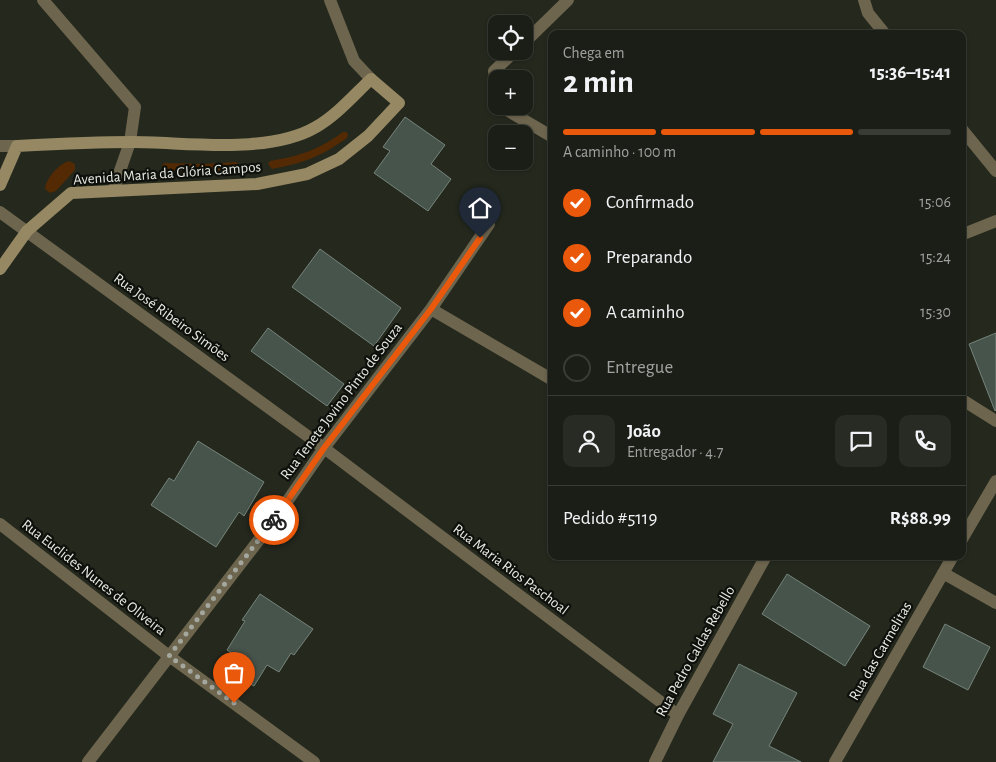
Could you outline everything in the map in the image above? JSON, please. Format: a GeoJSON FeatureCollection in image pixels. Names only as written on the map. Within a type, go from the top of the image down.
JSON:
{"type":"FeatureCollection","features":[{"type":"Feature","properties":{"kind":"street"},"geometry":{"type":"LineString","coordinates":[[43,0],[135,107],[130,142],[113,191]]}},
{"type":"Feature","properties":{"kind":"street"},"geometry":{"type":"LineString","coordinates":[[330,0],[354,61],[371,79]]}},
{"type":"Feature","properties":{"kind":"street"},"geometry":{"type":"LineString","coordinates":[[533,33],[568,0]]}},
{"type":"Feature","properties":{"kind":"street"},"geometry":{"type":"LineString","coordinates":[[864,0],[868,13],[882,30]]}},
{"type":"Feature","properties":{"kind":"street"},"geometry":{"type":"LineString","coordinates":[[495,70],[506,60]]}},
{"type":"Feature","properties":{"kind":"street","name":"Avenida Maria da Glória Campos"},"geometry":{"type":"LineString","coordinates":[[0,269],[27,231],[71,193],[257,184],[307,174],[339,159],[368,136],[398,103],[371,79],[338,110],[316,127],[290,138],[256,145],[130,142],[17,146]]}},
{"type":"Feature","properties":{"kind":"street"},"geometry":{"type":"LineString","coordinates":[[515,115],[548,134]]}},
{"type":"Feature","properties":{"kind":"street"},"geometry":{"type":"LineString","coordinates":[[966,134],[996,171]]}},
{"type":"Feature","properties":{"kind":"street"},"geometry":{"type":"LineString","coordinates":[[0,146],[17,146],[0,185]]}},
{"type":"Feature","properties":{"kind":"street","name":"Rua José Ribeiro Simões"},"geometry":{"type":"LineString","coordinates":[[0,212],[324,448]]}},
{"type":"Feature","properties":{"kind":"street"},"geometry":{"type":"LineString","coordinates":[[966,233],[996,221]]}},
{"type":"Feature","properties":{"kind":"street","name":"Rua Tenete Jovino Pinto de Souza"},"geometry":{"type":"LineString","coordinates":[[88,762],[275,519],[324,448],[431,309],[489,224]]}},
{"type":"Feature","properties":{"kind":"street"},"geometry":{"type":"LineString","coordinates":[[431,309],[548,378]]}},
{"type":"Feature","properties":{"kind":"street"},"geometry":{"type":"LineString","coordinates":[[966,403],[996,421]]}},
{"type":"Feature","properties":{"kind":"street","name":"Rua Maria Rios Paschoal"},"geometry":{"type":"LineString","coordinates":[[324,448],[678,715]]}},
{"type":"Feature","properties":{"kind":"street"},"geometry":{"type":"LineString","coordinates":[[966,532],[996,481]]}},
{"type":"Feature","properties":{"kind":"street","name":"Rua Euclides Nunes de Oliveira"},"geometry":{"type":"LineString","coordinates":[[0,524],[169,656],[314,762]]}},
{"type":"Feature","properties":{"kind":"street","name":"Rua Pedro Caldas Rebello"},"geometry":{"type":"LineString","coordinates":[[655,762],[678,715],[764,560]]}},
{"type":"Feature","properties":{"kind":"street","name":"Rua das Carmelitas"},"geometry":{"type":"LineString","coordinates":[[835,762],[951,560]]}},
{"type":"Feature","properties":{"kind":"street"},"geometry":{"type":"LineString","coordinates":[[943,573],[996,603]]}},
{"type":"Feature","properties":{"kind":"shaded area"},"geometry":{"type":"Polygon","coordinates":[[[343,132],[348,134],[347,138],[311,158],[272,169],[268,164],[270,161],[308,151],[343,132]]]}},
{"type":"Feature","properties":{"kind":"shaded area"},"geometry":{"type":"Polygon","coordinates":[[[69,161],[75,164],[75,170],[56,191],[50,193],[45,189],[50,176],[57,168],[69,161]]]}},
{"type":"Feature","properties":{"kind":"shaded area"},"geometry":{"type":"Polygon","coordinates":[[[236,162],[239,165],[235,170],[165,172],[162,165],[165,163],[204,164],[236,162]]]}},
{"type":"Feature","properties":{"kind":"building"},"geometry":{"type":"Polygon","coordinates":[[[405,117],[445,145],[431,164],[451,179],[428,211],[374,173],[390,151],[383,147],[405,117]]]}},
{"type":"Feature","properties":{"kind":"building"},"geometry":{"type":"Polygon","coordinates":[[[320,249],[401,308],[374,346],[292,287],[320,249]]]}},
{"type":"Feature","properties":{"kind":"building"},"geometry":{"type":"Polygon","coordinates":[[[268,328],[344,384],[327,406],[251,351],[268,328]]]}},
{"type":"Feature","properties":{"kind":"building"},"geometry":{"type":"Polygon","coordinates":[[[996,333],[996,410],[995,411],[969,344],[996,333]]]}},
{"type":"Feature","properties":{"kind":"building"},"geometry":{"type":"Polygon","coordinates":[[[198,441],[264,482],[244,516],[239,512],[216,547],[151,505],[169,478],[174,481],[198,441]]]}},
{"type":"Feature","properties":{"kind":"building"},"geometry":{"type":"Polygon","coordinates":[[[787,574],[870,626],[845,666],[762,614],[787,574]]]}},
{"type":"Feature","properties":{"kind":"building"},"geometry":{"type":"Polygon","coordinates":[[[260,594],[313,629],[294,655],[291,653],[279,672],[267,665],[254,686],[230,672],[239,658],[227,650],[245,621],[242,620],[260,594]]]}},
{"type":"Feature","properties":{"kind":"building"},"geometry":{"type":"Polygon","coordinates":[[[945,624],[990,647],[968,690],[923,667],[945,624]]]}},
{"type":"Feature","properties":{"kind":"building"},"geometry":{"type":"Polygon","coordinates":[[[739,664],[797,693],[769,746],[801,762],[713,762],[733,724],[713,714],[739,664]]]}},
{"type":"Feature","properties":{"kind":"way so far"},"geometry":{"type":"LineString","coordinates":[[234,703],[169,656],[274,520]]}},
{"type":"Feature","properties":{"kind":"route"},"geometry":{"type":"LineString","coordinates":[[274,520],[324,448],[431,309],[480,238]]}}]}
